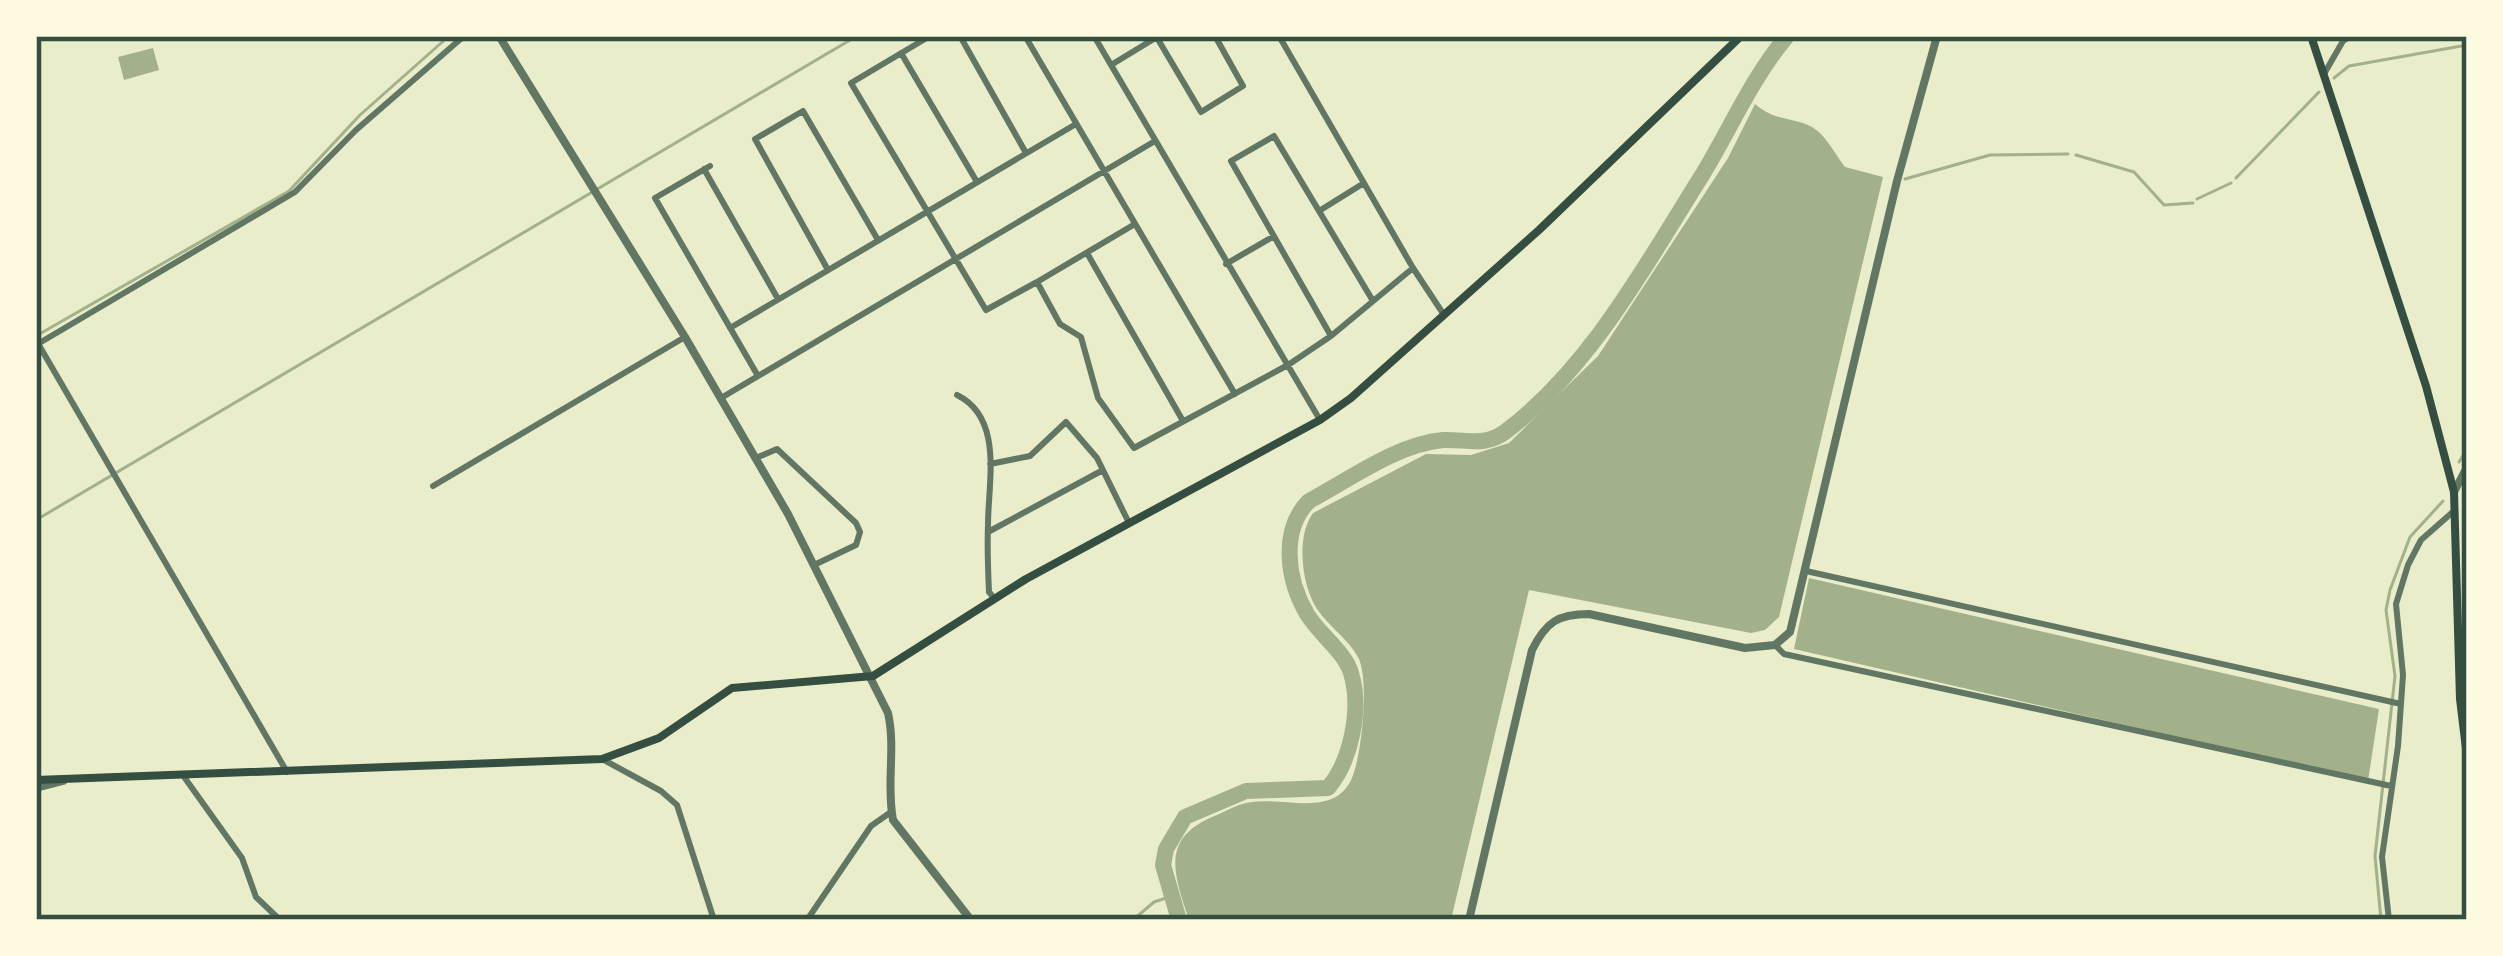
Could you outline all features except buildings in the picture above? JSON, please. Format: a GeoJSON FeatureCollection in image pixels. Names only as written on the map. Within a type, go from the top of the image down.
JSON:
{"type":"FeatureCollection","features":[{"type":"Feature","properties":{"kind":"main road"},"geometry":{"type":"LineString","coordinates":[[36,784],[602,759],[659,738],[732,688],[873,676],[995,599],[1320,420],[1392,364],[1742,36]]}},
{"type":"Feature","properties":{"kind":"main road"},"geometry":{"type":"LineString","coordinates":[[2311,36],[2426,386],[2454,492],[2458,676],[2467,757]]}},
{"type":"Feature","properties":{"kind":"street"},"geometry":{"type":"LineString","coordinates":[[287,772],[37,343],[295,192],[356,130],[464,36]]}},
{"type":"Feature","properties":{"kind":"street"},"geometry":{"type":"LineString","coordinates":[[500,36],[685,337],[814,565],[873,676],[892,730],[891,812],[898,831],[971,920]]}},
{"type":"Feature","properties":{"kind":"street"},"geometry":{"type":"LineString","coordinates":[[930,36],[851,82],[986,310],[1135,224]]}},
{"type":"Feature","properties":{"kind":"street"},"geometry":{"type":"LineString","coordinates":[[960,36],[1027,153]]}},
{"type":"Feature","properties":{"kind":"street"},"geometry":{"type":"LineString","coordinates":[[1025,36],[1234,394]]}},
{"type":"Feature","properties":{"kind":"street"},"geometry":{"type":"LineString","coordinates":[[1094,36],[1320,420]]}},
{"type":"Feature","properties":{"kind":"street"},"geometry":{"type":"LineString","coordinates":[[1111,65],[1156,37],[1201,112],[1243,86],[1215,36]]}},
{"type":"Feature","properties":{"kind":"street"},"geometry":{"type":"LineString","coordinates":[[1279,36],[1444,315]]}},
{"type":"Feature","properties":{"kind":"street"},"geometry":{"type":"LineString","coordinates":[[1469,920],[1532,650],[1553,619],[1589,614],[1745,648],[1775,645],[1790,632],[1899,171],[1937,36]]}},
{"type":"Feature","properties":{"kind":"street"},"geometry":{"type":"LineString","coordinates":[[2324,74],[2343,41],[2351,36]]}},
{"type":"Feature","properties":{"kind":"street"},"geometry":{"type":"LineString","coordinates":[[901,53],[977,182]]}},
{"type":"Feature","properties":{"kind":"street"},"geometry":{"type":"LineString","coordinates":[[828,270],[754,139],[803,111],[878,240]]}},
{"type":"Feature","properties":{"kind":"street"},"geometry":{"type":"LineString","coordinates":[[730,328],[1076,124]]}},
{"type":"Feature","properties":{"kind":"street"},"geometry":{"type":"LineString","coordinates":[[1331,336],[1231,161],[1274,136],[1373,301]]}},
{"type":"Feature","properties":{"kind":"street"},"geometry":{"type":"LineString","coordinates":[[721,398],[1155,141]]}},
{"type":"Feature","properties":{"kind":"street"},"geometry":{"type":"LineString","coordinates":[[758,376],[656,198],[707,168],[778,299]]}},
{"type":"Feature","properties":{"kind":"street"},"geometry":{"type":"LineString","coordinates":[[1319,211],[1364,184]]}},
{"type":"Feature","properties":{"kind":"street"},"geometry":{"type":"LineString","coordinates":[[1226,264],[1274,236]]}},
{"type":"Feature","properties":{"kind":"street"},"geometry":{"type":"LineString","coordinates":[[1087,253],[1184,423]]}},
{"type":"Feature","properties":{"kind":"street"},"geometry":{"type":"LineString","coordinates":[[1037,282],[1060,324],[1081,337],[1098,398],[1134,448],[1288,364],[1331,336],[1413,268]]}},
{"type":"Feature","properties":{"kind":"street"},"geometry":{"type":"LineString","coordinates":[[433,486],[685,337]]}},
{"type":"Feature","properties":{"kind":"street"},"geometry":{"type":"LineString","coordinates":[[956,394],[967,400],[985,424],[990,464],[989,592],[995,599]]}},
{"type":"Feature","properties":{"kind":"street"},"geometry":{"type":"LineString","coordinates":[[990,464],[1030,456],[1066,422],[1103,470],[1129,523]]}},
{"type":"Feature","properties":{"kind":"street"},"geometry":{"type":"LineString","coordinates":[[756,458],[778,449],[856,523],[860,532],[856,545],[814,565]]}},
{"type":"Feature","properties":{"kind":"street"},"geometry":{"type":"LineString","coordinates":[[2454,492],[2467,467]]}},
{"type":"Feature","properties":{"kind":"street"},"geometry":{"type":"LineString","coordinates":[[988,532],[1103,470]]}},
{"type":"Feature","properties":{"kind":"street"},"geometry":{"type":"LineString","coordinates":[[2389,920],[2382,857],[2403,675],[2396,604],[2421,540],[2455,510]]}},
{"type":"Feature","properties":{"kind":"street"},"geometry":{"type":"LineString","coordinates":[[1806,571],[2401,704]]}},
{"type":"Feature","properties":{"kind":"street"},"geometry":{"type":"LineString","coordinates":[[1775,645],[1784,654],[2391,786]]}},
{"type":"Feature","properties":{"kind":"street"},"geometry":{"type":"LineString","coordinates":[[602,759],[677,805],[714,920]]}},
{"type":"Feature","properties":{"kind":"street"},"geometry":{"type":"LineString","coordinates":[[182,774],[242,858],[256,897],[280,920]]}},
{"type":"Feature","properties":{"kind":"street"},"geometry":{"type":"LineString","coordinates":[[807,920],[866,833],[891,812]]}},
{"type":"Feature","properties":{"kind":"shaded area"},"geometry":{"type":"Polygon","coordinates":[[[153,48],[159,70],[124,80],[118,57],[153,48]]]}},
{"type":"Feature","properties":{"kind":"shaded area"},"geometry":{"type":"Polygon","coordinates":[[[1755,104],[1817,130],[1845,167],[1883,177],[1779,617],[1765,630],[1751,633],[1529,590],[1451,920],[1189,920],[1176,871],[1179,845],[1186,834],[1248,803],[1334,798],[1356,767],[1363,718],[1362,670],[1354,651],[1317,610],[1309,592],[1303,544],[1313,513],[1426,454],[1471,455],[1509,443],[1598,356],[1728,158],[1755,104]]]}},
{"type":"Feature","properties":{"kind":"shaded area"},"geometry":{"type":"Polygon","coordinates":[[[1809,578],[2379,709],[2368,781],[1794,649],[1809,578]]]}},
{"type":"Feature","properties":{"kind":"waterway"},"geometry":{"type":"LineString","coordinates":[[36,336],[289,191],[360,115],[449,36]]}},
{"type":"Feature","properties":{"kind":"waterway"},"geometry":{"type":"LineString","coordinates":[[36,520],[857,36]]}},
{"type":"Feature","properties":{"kind":"waterway"},"geometry":{"type":"LineString","coordinates":[[1179,920],[1163,865],[1166,849],[1185,817],[1246,791],[1328,788],[1348,749],[1355,718],[1351,673],[1307,614],[1291,571],[1290,541],[1300,513],[1309,501],[1408,448],[1443,440],[1490,439],[1536,406],[1614,314],[1787,36]]}},
{"type":"Feature","properties":{"kind":"waterway"},"geometry":{"type":"LineString","coordinates":[[2334,78],[2349,66],[2467,45]]}},
{"type":"Feature","properties":{"kind":"waterway"},"geometry":{"type":"LineString","coordinates":[[2236,178],[2319,92]]}},
{"type":"Feature","properties":{"kind":"waterway"},"geometry":{"type":"LineString","coordinates":[[1905,179],[1990,155],[2068,154]]}},
{"type":"Feature","properties":{"kind":"waterway"},"geometry":{"type":"LineString","coordinates":[[2076,155],[2134,172],[2164,205],[2193,203]]}},
{"type":"Feature","properties":{"kind":"waterway"},"geometry":{"type":"LineString","coordinates":[[2197,199],[2231,183]]}},
{"type":"Feature","properties":{"kind":"waterway"},"geometry":{"type":"LineString","coordinates":[[2459,462],[2467,449]]}},
{"type":"Feature","properties":{"kind":"waterway"},"geometry":{"type":"LineString","coordinates":[[2381,920],[2375,856],[2395,676],[2386,610],[2410,537],[2443,501]]}},
{"type":"Feature","properties":{"kind":"waterway"},"geometry":{"type":"LineString","coordinates":[[1133,920],[1154,902],[1172,896]]}}]}
